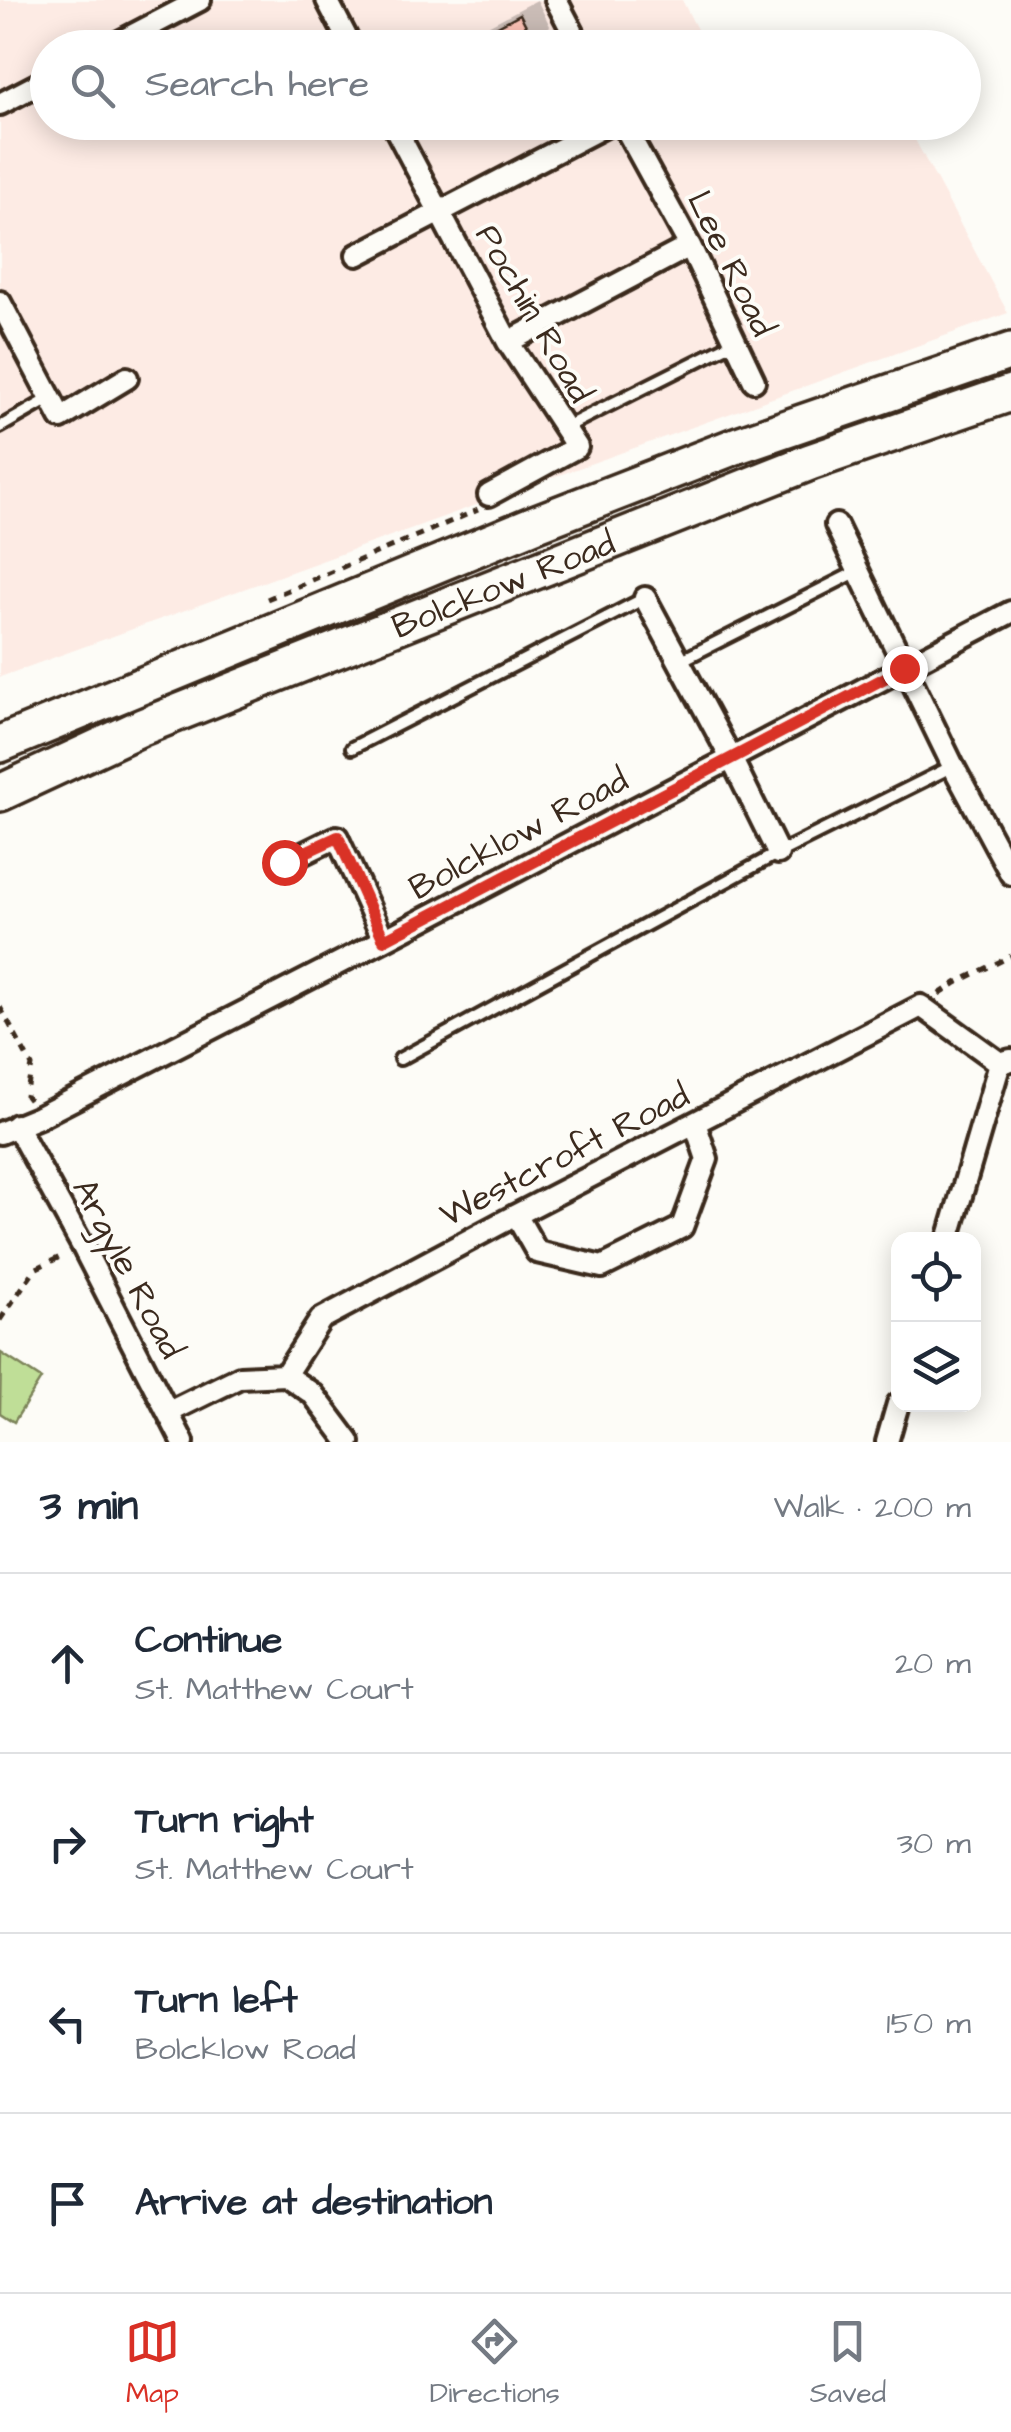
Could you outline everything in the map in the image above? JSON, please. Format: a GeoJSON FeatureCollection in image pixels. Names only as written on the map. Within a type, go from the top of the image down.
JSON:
{"type":"FeatureCollection","features":[{"type":"Feature","properties":{"kind":"highway","name":"Bolckow Road"},"geometry":{"type":"LineString","coordinates":[[0,744],[537,523],[738,446],[1011,350]]}},
{"type":"Feature","properties":{"kind":"highway","name":"Bolckow Road"},"geometry":{"type":"LineString","coordinates":[[0,793],[142,727],[810,462],[1011,393]]}},
{"type":"Feature","properties":{"kind":"street"},"geometry":{"type":"LineString","coordinates":[[142,30],[200,0]]}},
{"type":"Feature","properties":{"kind":"street"},"geometry":{"type":"LineString","coordinates":[[326,0],[342,30]]}},
{"type":"Feature","properties":{"kind":"street"},"geometry":{"type":"LineString","coordinates":[[556,0],[572,30]]}},
{"type":"Feature","properties":{"kind":"street"},"geometry":{"type":"LineString","coordinates":[[0,104],[30,88]]}},
{"type":"Feature","properties":{"kind":"street","name":"Pochin Road"},"geometry":{"type":"LineString","coordinates":[[402,140],[508,342],[577,447],[489,495]]}},
{"type":"Feature","properties":{"kind":"street"},"geometry":{"type":"LineString","coordinates":[[358,254],[578,140]]}},
{"type":"Feature","properties":{"kind":"street","name":"Lee Road"},"geometry":{"type":"LineString","coordinates":[[632,140],[690,246],[754,381]]}},
{"type":"Feature","properties":{"kind":"street"},"geometry":{"type":"LineString","coordinates":[[508,342],[690,246]]}},
{"type":"Feature","properties":{"kind":"street"},"geometry":{"type":"LineString","coordinates":[[0,302],[61,418],[127,378]]}},
{"type":"Feature","properties":{"kind":"street"},"geometry":{"type":"LineString","coordinates":[[836,525],[953,766],[1011,874]]}},
{"type":"Feature","properties":{"kind":"street"},"geometry":{"type":"LineString","coordinates":[[645,598],[778,853]]}},
{"type":"Feature","properties":{"kind":"street","name":"Bolcklow Road"},"geometry":{"type":"LineString","coordinates":[[8,1129],[39,1117],[384,940],[1011,612]]}},
{"type":"Feature","properties":{"kind":"street"},"geometry":{"type":"LineString","coordinates":[[284,862],[338,837],[384,940]]}},
{"type":"Feature","properties":{"kind":"street"},"geometry":{"type":"LineString","coordinates":[[921,1006],[1006,1062],[951,1232]]}},
{"type":"Feature","properties":{"kind":"street","name":"Westcroft Road"},"geometry":{"type":"LineString","coordinates":[[285,1376],[322,1319],[921,1006]]}},
{"type":"Feature","properties":{"kind":"street"},"geometry":{"type":"LineString","coordinates":[[516,1215],[537,1252],[602,1267],[682,1227],[708,1159],[695,1123]]}},
{"type":"Feature","properties":{"kind":"street","name":"Argyle Road"},"geometry":{"type":"LineString","coordinates":[[8,1129],[83,1247],[183,1442]]}},
{"type":"Feature","properties":{"kind":"street"},"geometry":{"type":"LineString","coordinates":[[169,1412],[240,1377],[285,1376],[313,1394],[349,1442]]}},
{"type":"Feature","properties":{"kind":"street"},"geometry":{"type":"LineString","coordinates":[[887,1442],[896,1412]]}},
{"type":"Feature","properties":{"kind":"lane"},"geometry":{"type":"LineString","coordinates":[[564,428],[735,342]]}},
{"type":"Feature","properties":{"kind":"lane"},"geometry":{"type":"LineString","coordinates":[[0,427],[49,399]]}},
{"type":"Feature","properties":{"kind":"lane"},"geometry":{"type":"LineString","coordinates":[[679,662],[858,570]]}},
{"type":"Feature","properties":{"kind":"lane"},"geometry":{"type":"LineString","coordinates":[[352,748],[645,598]]}},
{"type":"Feature","properties":{"kind":"lane"},"geometry":{"type":"LineString","coordinates":[[400,1059],[778,853],[953,766]]}},
{"type":"Feature","properties":{"kind":"path"},"geometry":{"type":"LineString","coordinates":[[921,1006],[956,983],[1011,956]]}},
{"type":"Feature","properties":{"kind":"path"},"geometry":{"type":"LineString","coordinates":[[0,1008],[32,1066],[26,1096],[39,1117]]}},
{"type":"Feature","properties":{"kind":"path"},"geometry":{"type":"LineString","coordinates":[[0,1320],[34,1269],[83,1247]]}},
{"type":"Feature","properties":{"kind":"shaded area"},"geometry":{"type":"Polygon","coordinates":[[[0,0],[682,0],[697,30],[30,30],[30,140],[915,140],[1008,313],[0,677],[0,0]]]}},
{"type":"Feature","properties":{"kind":"green space"},"geometry":{"type":"Polygon","coordinates":[[[1,1353],[41,1379],[14,1422],[0,1413],[1,1353]]]}},
{"type":"Feature","properties":{"kind":"building"},"geometry":{"type":"Polygon","coordinates":[[[520,14],[528,30],[490,30],[520,14]]]}},
{"type":"Feature","properties":{"kind":"route"},"geometry":{"type":"LineString","coordinates":[[284,862],[338,837],[384,940],[904,668]]}}]}
